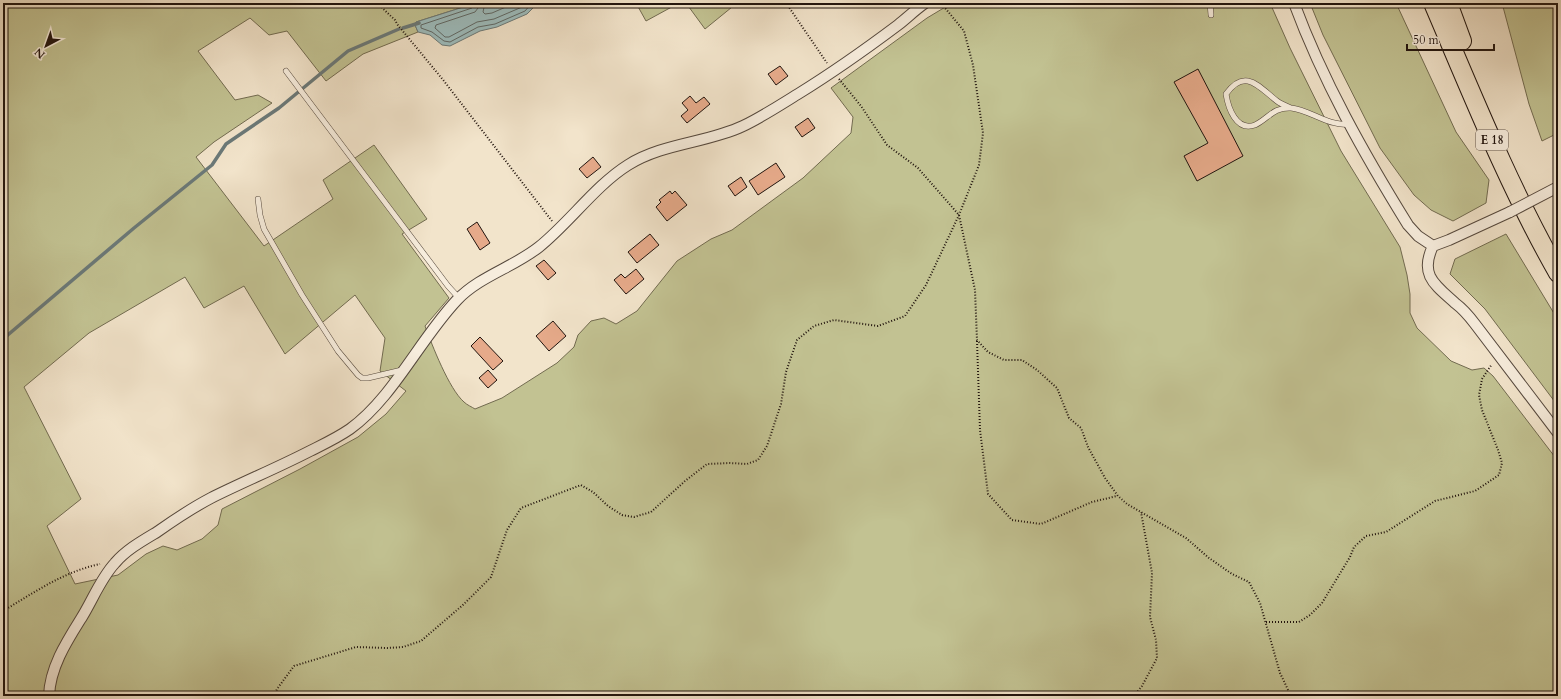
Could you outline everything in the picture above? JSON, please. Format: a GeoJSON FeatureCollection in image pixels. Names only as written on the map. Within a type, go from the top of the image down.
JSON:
{"type":"FeatureCollection","features":[{"type":"Feature","properties":{"kind":"highway","name":"E 18"},"geometry":{"type":"LineString","coordinates":[[1433,3],[1497,150],[1538,236],[1558,273]]}},
{"type":"Feature","properties":{"kind":"highway","name":"E 18"},"geometry":{"type":"LineString","coordinates":[[1448,3],[1500,138],[1558,255]]}},
{"type":"Feature","properties":{"kind":"street"},"geometry":{"type":"LineString","coordinates":[[49,696],[50,687],[64,645],[104,578],[115,563],[126,552],[195,507],[334,439],[351,428],[376,406],[436,325],[459,298],[488,277],[540,246],[612,177],[628,165],[661,150],[742,127],[833,72],[899,24],[925,3]]}},
{"type":"Feature","properties":{"kind":"street"},"geometry":{"type":"LineString","coordinates":[[1294,3],[1317,59],[1349,125],[1378,176],[1408,225],[1418,236],[1433,246]]}},
{"type":"Feature","properties":{"kind":"street"},"geometry":{"type":"LineString","coordinates":[[1557,188],[1510,212],[1433,246],[1427,261],[1428,272],[1431,279],[1438,288],[1464,311],[1558,433]]}},
{"type":"Feature","properties":{"kind":"lane"},"geometry":{"type":"LineString","coordinates":[[1210,3],[1211,15]]}},
{"type":"Feature","properties":{"kind":"lane"},"geometry":{"type":"LineString","coordinates":[[286,72],[448,286],[459,298]]}},
{"type":"Feature","properties":{"kind":"lane"},"geometry":{"type":"LineString","coordinates":[[1291,108],[1277,111],[1255,125],[1246,126],[1232,115],[1226,94],[1232,85],[1245,80],[1255,83],[1278,102],[1291,108],[1330,122],[1349,125]]}},
{"type":"Feature","properties":{"kind":"lane"},"geometry":{"type":"LineString","coordinates":[[258,199],[264,229],[302,296],[338,350],[358,375],[362,378],[368,378],[403,370]]}},
{"type":"Feature","properties":{"kind":"path"},"geometry":{"type":"LineString","coordinates":[[377,3],[395,20],[558,229]]}},
{"type":"Feature","properties":{"kind":"path"},"geometry":{"type":"LineString","coordinates":[[786,3],[833,72],[861,106],[887,145],[918,168],[959,215],[975,290],[980,430],[988,494],[1012,520],[1041,524],[1092,502],[1118,496]]}},
{"type":"Feature","properties":{"kind":"path"},"geometry":{"type":"LineString","coordinates":[[274,696],[277,689],[294,666],[356,647],[403,647],[421,641],[464,604],[491,577],[507,530],[520,508],[582,485],[622,515],[634,517],[651,512],[685,481],[707,464],[747,464],[758,460],[767,446],[781,404],[786,372],[797,340],[814,326],[834,320],[878,326],[905,316],[926,285],[959,215],[979,165],[983,133],[973,65],[964,31],[941,3]]}},
{"type":"Feature","properties":{"kind":"path"},"geometry":{"type":"LineString","coordinates":[[977,340],[988,352],[1004,360],[1022,360],[1038,370],[1057,388],[1069,418],[1081,428],[1088,446],[1105,478],[1118,496],[1127,504],[1186,538],[1209,558],[1232,574],[1249,582],[1260,603],[1280,674],[1292,696]]}},
{"type":"Feature","properties":{"kind":"path"},"geometry":{"type":"LineString","coordinates":[[1266,622],[1299,622],[1310,615],[1322,603],[1350,557],[1354,547],[1366,536],[1386,532],[1435,501],[1475,491],[1499,475],[1502,463],[1482,410],[1479,395],[1482,379],[1498,355]]}},
{"type":"Feature","properties":{"kind":"path"},"geometry":{"type":"LineString","coordinates":[[1134,696],[1142,686],[1157,658],[1156,640],[1150,617],[1152,573],[1141,512]]}},
{"type":"Feature","properties":{"kind":"path"},"geometry":{"type":"LineString","coordinates":[[3,611],[48,583],[78,569],[105,562],[115,563]]}},
{"type":"Feature","properties":{"kind":"green space"},"geometry":{"type":"Polygon","coordinates":[[[3,3],[476,3],[416,22],[415,25],[418,32],[363,54],[326,81],[287,31],[269,35],[250,18],[198,51],[235,100],[258,95],[272,103],[214,142],[196,157],[264,246],[333,199],[323,180],[374,145],[427,219],[402,234],[449,298],[425,326],[447,377],[458,396],[475,409],[502,398],[557,363],[574,347],[578,335],[591,321],[604,318],[616,324],[637,311],[677,261],[711,239],[732,230],[803,178],[851,133],[853,117],[831,88],[927,18],[952,3],[1270,3],[1290,48],[1341,151],[1400,247],[1410,294],[1410,313],[1417,328],[1451,361],[1472,370],[1484,368],[1493,376],[1558,461],[1558,696],[3,696],[3,3]],[[185,277],[89,333],[24,387],[81,499],[47,526],[75,584],[118,575],[146,554],[163,546],[177,550],[202,539],[218,525],[222,509],[358,437],[386,414],[406,391],[380,371],[385,338],[355,295],[285,354],[244,286],[204,308],[185,277]]]}},
{"type":"Feature","properties":{"kind":"green space"},"geometry":{"type":"Polygon","coordinates":[[[636,3],[679,3],[646,21],[636,3]]]}},
{"type":"Feature","properties":{"kind":"green space"},"geometry":{"type":"Polygon","coordinates":[[[686,3],[737,3],[705,29],[686,3]]]}},
{"type":"Feature","properties":{"kind":"green space"},"geometry":{"type":"Polygon","coordinates":[[[1310,3],[1396,3],[1456,132],[1489,180],[1486,203],[1453,221],[1431,210],[1414,195],[1380,148],[1323,35],[1310,3]]]}},
{"type":"Feature","properties":{"kind":"green space"},"geometry":{"type":"Polygon","coordinates":[[[1502,3],[1558,3],[1558,133],[1542,141],[1529,104],[1502,3]]]}},
{"type":"Feature","properties":{"kind":"green space"},"geometry":{"type":"Polygon","coordinates":[[[1506,234],[1558,320],[1558,406],[1485,309],[1450,274],[1455,259],[1506,234]]]}},
{"type":"Feature","properties":{"kind":"water"},"geometry":{"type":"Polygon","coordinates":[[[476,3],[538,3],[527,14],[497,27],[480,31],[450,46],[442,45],[430,35],[418,32],[415,25],[416,22],[476,3]]]}},
{"type":"Feature","properties":{"kind":"building"},"geometry":{"type":"Polygon","coordinates":[[[780,66],[788,76],[776,85],[768,74],[780,66]]]}},
{"type":"Feature","properties":{"kind":"building"},"geometry":{"type":"Polygon","coordinates":[[[1198,69],[1243,156],[1197,181],[1184,156],[1208,143],[1174,82],[1198,69]]]}},
{"type":"Feature","properties":{"kind":"building"},"geometry":{"type":"Polygon","coordinates":[[[690,96],[696,103],[704,97],[710,104],[687,123],[681,116],[688,110],[682,103],[690,96]]]}},
{"type":"Feature","properties":{"kind":"building"},"geometry":{"type":"Polygon","coordinates":[[[808,118],[815,128],[802,137],[795,127],[808,118]]]}},
{"type":"Feature","properties":{"kind":"building"},"geometry":{"type":"Polygon","coordinates":[[[593,157],[601,167],[587,178],[579,169],[593,157]]]}},
{"type":"Feature","properties":{"kind":"building"},"geometry":{"type":"Polygon","coordinates":[[[776,163],[785,177],[758,195],[749,181],[776,163]]]}},
{"type":"Feature","properties":{"kind":"building"},"geometry":{"type":"Polygon","coordinates":[[[741,177],[747,187],[735,196],[728,186],[741,177]]]}},
{"type":"Feature","properties":{"kind":"building"},"geometry":{"type":"Polygon","coordinates":[[[670,191],[672,194],[675,191],[687,205],[667,221],[656,207],[661,202],[659,200],[670,191]]]}},
{"type":"Feature","properties":{"kind":"building"},"geometry":{"type":"Polygon","coordinates":[[[477,222],[490,243],[480,250],[467,229],[477,222]]]}},
{"type":"Feature","properties":{"kind":"building"},"geometry":{"type":"Polygon","coordinates":[[[650,234],[659,245],[637,263],[628,252],[650,234]]]}},
{"type":"Feature","properties":{"kind":"building"},"geometry":{"type":"Polygon","coordinates":[[[544,260],[556,273],[548,280],[536,266],[544,260]]]}},
{"type":"Feature","properties":{"kind":"building"},"geometry":{"type":"Polygon","coordinates":[[[636,269],[644,279],[626,294],[614,280],[621,274],[625,278],[636,269]]]}},
{"type":"Feature","properties":{"kind":"building"},"geometry":{"type":"Polygon","coordinates":[[[553,321],[566,336],[549,351],[536,336],[553,321]]]}},
{"type":"Feature","properties":{"kind":"building"},"geometry":{"type":"Polygon","coordinates":[[[480,337],[503,361],[493,370],[471,346],[480,337]]]}},
{"type":"Feature","properties":{"kind":"building"},"geometry":{"type":"Polygon","coordinates":[[[488,370],[497,380],[488,388],[479,378],[488,370]]]}},
{"type":"Feature","properties":{"kind":"waterway"},"geometry":{"type":"LineString","coordinates":[[403,28],[419,23]]}},
{"type":"Feature","properties":{"kind":"waterway"},"geometry":{"type":"LineString","coordinates":[[3,339],[134,228],[212,165],[226,144],[279,108],[348,51],[399,29]]}}]}
